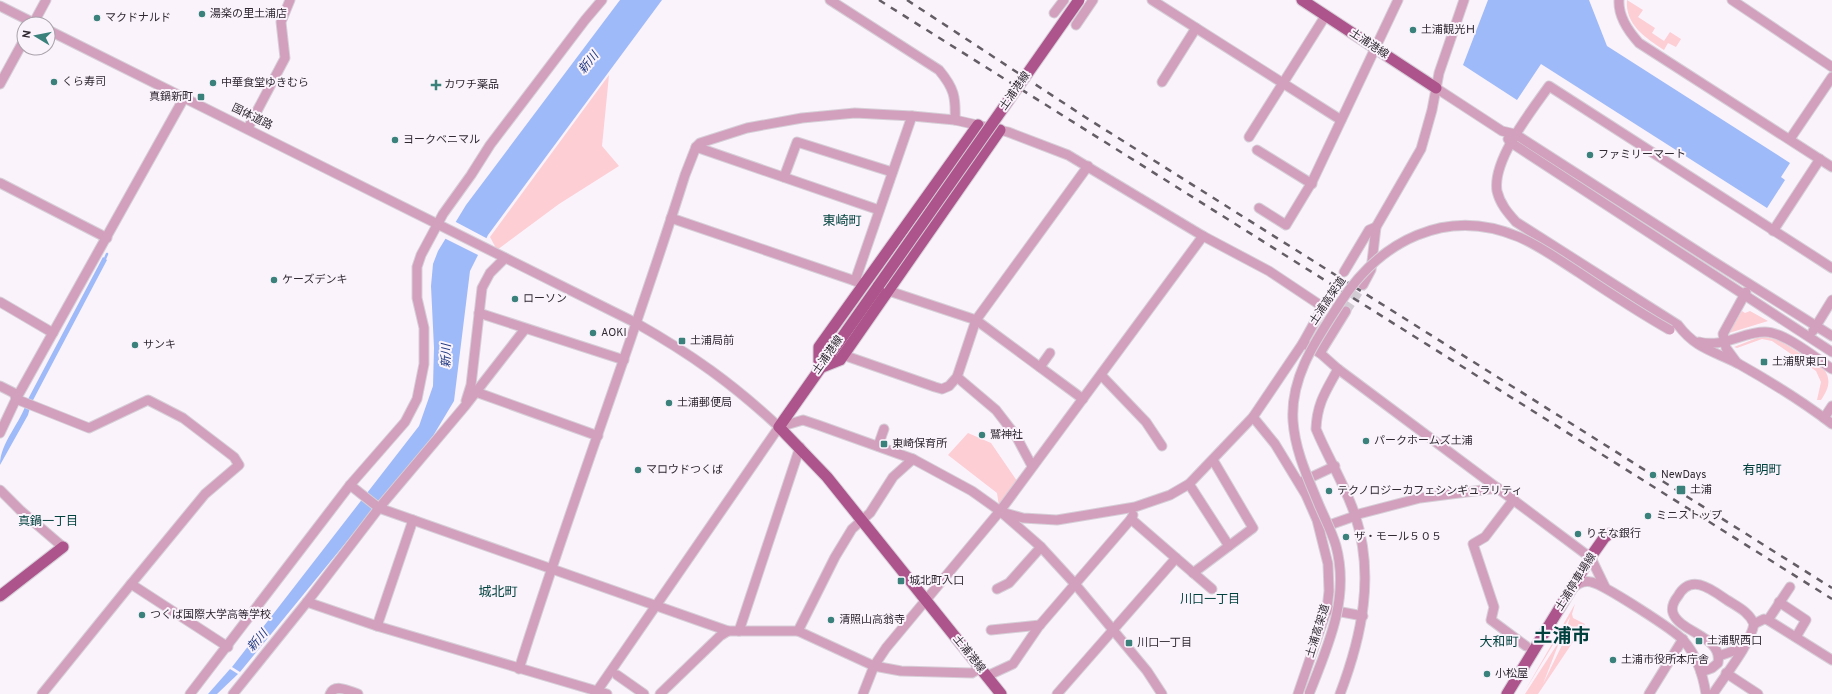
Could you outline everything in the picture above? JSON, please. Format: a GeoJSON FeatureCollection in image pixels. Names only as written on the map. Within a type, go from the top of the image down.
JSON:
{"type":"FeatureCollection","features":[{"type":"Feature","properties":{"kind":"main road","name":"土浦港線"},"geometry":{"type":"LineString","coordinates":[[1001,694],[862,521],[800,448],[779,427],[1079,0]]}},
{"type":"Feature","properties":{"kind":"main road","name":"土浦港線"},"geometry":{"type":"LineString","coordinates":[[1302,0],[1436,88]]}},
{"type":"Feature","properties":{"kind":"main road"},"geometry":{"type":"LineString","coordinates":[[978,125],[860,282],[820,347],[819,368],[840,360],[1000,130]]}},
{"type":"Feature","properties":{"kind":"main road","name":"土浦停車場線"},"geometry":{"type":"LineString","coordinates":[[1508,694],[1591,558],[1604,538],[1609,534]]}},
{"type":"Feature","properties":{"kind":"main road"},"geometry":{"type":"LineString","coordinates":[[0,596],[63,547]]}},
{"type":"Feature","properties":{"kind":"street"},"geometry":{"type":"LineString","coordinates":[[38,16],[46,0]]}},
{"type":"Feature","properties":{"kind":"street"},"geometry":{"type":"LineString","coordinates":[[248,128],[285,58],[286,47],[281,22],[290,0]]}},
{"type":"Feature","properties":{"kind":"street"},"geometry":{"type":"LineString","coordinates":[[830,0],[939,70],[950,83],[955,95],[956,120]]}},
{"type":"Feature","properties":{"kind":"street"},"geometry":{"type":"LineString","coordinates":[[1054,13],[1064,0]]}},
{"type":"Feature","properties":{"kind":"street"},"geometry":{"type":"LineString","coordinates":[[1076,25],[1093,0]]}},
{"type":"Feature","properties":{"kind":"street"},"geometry":{"type":"LineString","coordinates":[[1152,0],[1341,120]]}},
{"type":"Feature","properties":{"kind":"street"},"geometry":{"type":"LineString","coordinates":[[1259,208],[1286,225],[1312,184],[1398,0]]}},
{"type":"Feature","properties":{"kind":"street"},"geometry":{"type":"LineString","coordinates":[[1363,285],[1371,270],[1376,227],[1416,160],[1426,132],[1439,73],[1464,0]]}},
{"type":"Feature","properties":{"kind":"street"},"geometry":{"type":"LineString","coordinates":[[1619,0],[1621,16],[1625,26],[1639,43],[1832,167]]}},
{"type":"Feature","properties":{"kind":"street"},"geometry":{"type":"LineString","coordinates":[[1732,0],[1832,67]]}},
{"type":"Feature","properties":{"kind":"street"},"geometry":{"type":"LineString","coordinates":[[190,694],[228,647],[350,485],[405,422],[417,399],[422,376],[425,345],[424,328],[417,298],[417,267],[421,255],[490,145],[601,1]]}},
{"type":"Feature","properties":{"kind":"street"},"geometry":{"type":"LineString","coordinates":[[0,6],[19,16]]}},
{"type":"Feature","properties":{"kind":"street"},"geometry":{"type":"LineString","coordinates":[[1249,138],[1282,83],[1326,15]]}},
{"type":"Feature","properties":{"kind":"street"},"geometry":{"type":"LineString","coordinates":[[1162,82],[1196,28]]}},
{"type":"Feature","properties":{"kind":"street","name":"国体道路"},"geometry":{"type":"LineString","coordinates":[[56,34],[248,128],[636,323],[688,353],[722,377],[750,399],[779,427]]}},
{"type":"Feature","properties":{"kind":"street"},"geometry":{"type":"LineString","coordinates":[[0,84],[16,55]]}},
{"type":"Feature","properties":{"kind":"street"},"geometry":{"type":"LineString","coordinates":[[1790,140],[1832,77]]}},
{"type":"Feature","properties":{"kind":"street"},"geometry":{"type":"LineString","coordinates":[[1832,268],[1549,86],[1510,142],[1498,175],[1497,191],[1504,210],[1516,222],[1678,325],[1688,338],[1738,364],[1832,424]]}},
{"type":"Feature","properties":{"kind":"street"},"geometry":{"type":"LineString","coordinates":[[1436,88],[1502,131],[1515,134],[1832,336]]}},
{"type":"Feature","properties":{"kind":"street"},"geometry":{"type":"LineString","coordinates":[[0,433],[16,399],[107,238],[140,174],[184,98]]}},
{"type":"Feature","properties":{"kind":"street"},"geometry":{"type":"LineString","coordinates":[[519,669],[551,568],[598,436],[671,218],[696,147],[700,142],[747,128],[802,118],[855,113],[956,120],[1000,130],[1043,144],[1068,155],[1204,236],[1269,271],[1323,307],[1303,343],[1253,417],[1189,484],[1170,495],[1135,507],[1057,520],[1023,518],[1000,511]]}},
{"type":"Feature","properties":{"kind":"street"},"geometry":{"type":"LineString","coordinates":[[671,218],[860,282],[879,210],[912,116]]}},
{"type":"Feature","properties":{"kind":"street"},"geometry":{"type":"LineString","coordinates":[[1502,131],[1510,142],[1832,352]]}},
{"type":"Feature","properties":{"kind":"street"},"geometry":{"type":"LineString","coordinates":[[784,177],[797,142],[892,172]]}},
{"type":"Feature","properties":{"kind":"street"},"geometry":{"type":"LineString","coordinates":[[696,147],[879,210]]}},
{"type":"Feature","properties":{"kind":"street"},"geometry":{"type":"LineString","coordinates":[[1257,150],[1312,184]]}},
{"type":"Feature","properties":{"kind":"street"},"geometry":{"type":"LineString","coordinates":[[1773,231],[1820,159]]}},
{"type":"Feature","properties":{"kind":"street"},"geometry":{"type":"LineString","coordinates":[[846,356],[942,389],[949,386],[957,377],[976,320],[1088,166]]}},
{"type":"Feature","properties":{"kind":"street"},"geometry":{"type":"LineString","coordinates":[[0,183],[107,238]]}},
{"type":"Feature","properties":{"kind":"street"},"geometry":{"type":"LineString","coordinates":[[1344,272],[1370,230],[1376,227]]}},
{"type":"Feature","properties":{"kind":"street","name":"土浦高架道"},"geometry":{"type":"LineString","coordinates":[[1309,694],[1333,629],[1340,600],[1341,579],[1335,544],[1298,453],[1294,434],[1292,411],[1302,369],[1310,352],[1359,277],[1390,249],[1422,232],[1449,227],[1482,227],[1519,237],[1533,244],[1643,314],[1670,330],[1688,338]]}},
{"type":"Feature","properties":{"kind":"street"},"geometry":{"type":"LineString","coordinates":[[863,694],[874,666],[1000,511],[1204,236]]}},
{"type":"Feature","properties":{"kind":"street"},"geometry":{"type":"LineString","coordinates":[[465,406],[471,384],[479,313],[485,279],[505,258]]}},
{"type":"Feature","properties":{"kind":"street"},"geometry":{"type":"LineString","coordinates":[[1738,364],[1724,343],[1725,330],[1750,285]]}},
{"type":"Feature","properties":{"kind":"street"},"geometry":{"type":"LineString","coordinates":[[889,291],[976,320],[1084,399]]}},
{"type":"Feature","properties":{"kind":"street"},"geometry":{"type":"LineString","coordinates":[[1809,337],[1832,300]]}},
{"type":"Feature","properties":{"kind":"street"},"geometry":{"type":"LineString","coordinates":[[0,302],[53,333]]}},
{"type":"Feature","properties":{"kind":"street"},"geometry":{"type":"LineString","coordinates":[[1320,353],[1346,311]]}},
{"type":"Feature","properties":{"kind":"street"},"geometry":{"type":"LineString","coordinates":[[479,313],[624,360]]}},
{"type":"Feature","properties":{"kind":"street"},"geometry":{"type":"LineString","coordinates":[[233,694],[307,602],[379,508],[465,406],[525,329]]}},
{"type":"Feature","properties":{"kind":"street"},"geometry":{"type":"LineString","coordinates":[[1688,338],[1707,344],[1724,343],[1758,332],[1773,333],[1783,337],[1832,369]]}},
{"type":"Feature","properties":{"kind":"street"},"geometry":{"type":"LineString","coordinates":[[1303,343],[1320,353],[1338,369],[1591,558],[1605,587]]}},
{"type":"Feature","properties":{"kind":"street"},"geometry":{"type":"LineString","coordinates":[[1040,367],[1050,353]]}},
{"type":"Feature","properties":{"kind":"street"},"geometry":{"type":"LineString","coordinates":[[1338,369],[1322,397],[1316,416],[1316,428],[1355,515],[1364,549],[1365,592],[1363,616],[1352,661],[1340,694]]}},
{"type":"Feature","properties":{"kind":"street"},"geometry":{"type":"LineString","coordinates":[[1101,375],[1146,422],[1162,446]]}},
{"type":"Feature","properties":{"kind":"street"},"geometry":{"type":"LineString","coordinates":[[957,377],[996,410],[1016,436],[1032,466]]}},
{"type":"Feature","properties":{"kind":"street"},"geometry":{"type":"LineString","coordinates":[[0,386],[14,393],[16,399],[89,428],[148,400],[184,418],[234,457],[239,465],[205,494],[42,694]]}},
{"type":"Feature","properties":{"kind":"street"},"geometry":{"type":"LineString","coordinates":[[476,392],[598,436]]}},
{"type":"Feature","properties":{"kind":"street"},"geometry":{"type":"LineString","coordinates":[[1824,418],[1832,406]]}},
{"type":"Feature","properties":{"kind":"street"},"geometry":{"type":"LineString","coordinates":[[1253,417],[1275,444],[1306,495],[1317,520],[1318,529],[1328,564],[1329,591],[1327,609],[1298,694]]}},
{"type":"Feature","properties":{"kind":"street"},"geometry":{"type":"LineString","coordinates":[[596,692],[779,427],[803,420],[913,459],[934,469],[972,491],[1000,511],[1041,547],[1075,584],[1147,671],[1162,694]]}},
{"type":"Feature","properties":{"kind":"street"},"geometry":{"type":"LineString","coordinates":[[878,446],[884,429]]}},
{"type":"Feature","properties":{"kind":"street"},"geometry":{"type":"LineString","coordinates":[[739,631],[800,448]]}},
{"type":"Feature","properties":{"kind":"street"},"geometry":{"type":"LineString","coordinates":[[798,631],[835,556],[852,528],[862,521],[879,502],[894,477],[913,459]]}},
{"type":"Feature","properties":{"kind":"street"},"geometry":{"type":"LineString","coordinates":[[1193,573],[1253,528],[1213,460]]}},
{"type":"Feature","properties":{"kind":"street"},"geometry":{"type":"LineString","coordinates":[[1298,483],[1334,466]]}},
{"type":"Feature","properties":{"kind":"street"},"geometry":{"type":"LineString","coordinates":[[1189,484],[1229,546]]}},
{"type":"Feature","properties":{"kind":"street"},"geometry":{"type":"LineString","coordinates":[[350,485],[379,508],[551,568],[654,607],[728,631],[798,631],[874,666],[901,671],[972,673],[984,672],[1013,664],[1040,625],[1132,519],[1135,507]]}},
{"type":"Feature","properties":{"kind":"street"},"geometry":{"type":"LineString","coordinates":[[1318,529],[1355,515],[1420,498],[1498,488]]}},
{"type":"Feature","properties":{"kind":"street"},"geometry":{"type":"LineString","coordinates":[[0,490],[20,510],[63,547]]}},
{"type":"Feature","properties":{"kind":"street"},"geometry":{"type":"LineString","coordinates":[[1514,499],[1485,537],[1473,544],[1494,607],[1491,620],[1526,646]]}},
{"type":"Feature","properties":{"kind":"street"},"geometry":{"type":"LineString","coordinates":[[1132,519],[1212,589]]}},
{"type":"Feature","properties":{"kind":"street"},"geometry":{"type":"LineString","coordinates":[[377,626],[413,520]]}},
{"type":"Feature","properties":{"kind":"street"},"geometry":{"type":"LineString","coordinates":[[997,589],[1009,583],[1041,547]]}},
{"type":"Feature","properties":{"kind":"street"},"geometry":{"type":"LineString","coordinates":[[1057,694],[1176,558]]}},
{"type":"Feature","properties":{"kind":"street"},"geometry":{"type":"LineString","coordinates":[[1572,590],[1577,584],[1585,582],[1605,587],[1683,639],[1690,648],[1701,672],[1706,694]]}},
{"type":"Feature","properties":{"kind":"street"},"geometry":{"type":"LineString","coordinates":[[131,584],[228,647]]}},
{"type":"Feature","properties":{"kind":"street"},"geometry":{"type":"LineString","coordinates":[[1701,672],[1716,666],[1719,656],[1709,642],[1676,618],[1673,613],[1674,602],[1682,588],[1691,585],[1708,587],[1746,612],[1754,624],[1752,632],[1746,643],[1713,694]]}},
{"type":"Feature","properties":{"kind":"street"},"geometry":{"type":"LineString","coordinates":[[1768,620],[1790,587]]}},
{"type":"Feature","properties":{"kind":"street"},"geometry":{"type":"LineString","coordinates":[[307,602],[377,626],[596,692],[607,694]]}},
{"type":"Feature","properties":{"kind":"street"},"geometry":{"type":"LineString","coordinates":[[1779,602],[1806,620],[1796,637]]}},
{"type":"Feature","properties":{"kind":"street"},"geometry":{"type":"LineString","coordinates":[[1327,609],[1363,616]]}},
{"type":"Feature","properties":{"kind":"street"},"geometry":{"type":"LineString","coordinates":[[1754,624],[1764,619],[1768,620],[1832,660]]}},
{"type":"Feature","properties":{"kind":"street"},"geometry":{"type":"LineString","coordinates":[[991,630],[1040,625]]}},
{"type":"Feature","properties":{"kind":"street"},"geometry":{"type":"LineString","coordinates":[[660,694],[720,636],[728,631]]}},
{"type":"Feature","properties":{"kind":"street"},"geometry":{"type":"LineString","coordinates":[[1649,694],[1683,639]]}},
{"type":"Feature","properties":{"kind":"street"},"geometry":{"type":"LineString","coordinates":[[1719,656],[1736,650],[1746,643]]}},
{"type":"Feature","properties":{"kind":"street"},"geometry":{"type":"LineString","coordinates":[[1726,673],[1758,694]]}},
{"type":"Feature","properties":{"kind":"street"},"geometry":{"type":"LineString","coordinates":[[617,675],[644,694]]}},
{"type":"Feature","properties":{"kind":"street"},"geometry":{"type":"LineString","coordinates":[[330,694],[332,690],[339,688],[358,694]]}},
{"type":"Feature","properties":{"kind":"shaded area"},"geometry":{"type":"Polygon","coordinates":[[[1627,0],[1643,10],[1638,17],[1655,28],[1652,33],[1664,41],[1670,32],[1681,39],[1676,47],[1668,43],[1664,50],[1650,41],[1638,30],[1629,17],[1627,0]]]}},
{"type":"Feature","properties":{"kind":"shaded area"},"geometry":{"type":"Polygon","coordinates":[[[609,75],[602,146],[619,166],[559,204],[497,250],[490,237],[609,75]]]}},
{"type":"Feature","properties":{"kind":"shaded area"},"geometry":{"type":"Polygon","coordinates":[[[1742,311],[1745,313],[1750,311],[1768,321],[1729,333],[1742,311]]]}},
{"type":"Feature","properties":{"kind":"shaded area"},"geometry":{"type":"Polygon","coordinates":[[[1765,337],[1779,340],[1824,369],[1828,377],[1828,385],[1821,400],[1817,400],[1821,382],[1816,371],[1772,341],[1762,339],[1737,348],[1734,347],[1757,338],[1765,337]]]}},
{"type":"Feature","properties":{"kind":"shaded area"},"geometry":{"type":"Polygon","coordinates":[[[968,433],[991,443],[1017,481],[999,506],[997,493],[948,455],[968,433]]]}},
{"type":"Feature","properties":{"kind":"shaded area"},"geometry":{"type":"Polygon","coordinates":[[[1575,604],[1572,614],[1573,618],[1585,624],[1538,694],[1525,694],[1560,640],[1543,684],[1565,639],[1582,626],[1565,634],[1570,617],[1523,694],[1575,604]]]}},
{"type":"Feature","properties":{"kind":"water"},"geometry":{"type":"Polygon","coordinates":[[[620,0],[662,0],[488,235],[470,271],[454,401],[433,436],[240,672],[232,667],[419,426],[433,386],[434,348],[431,286],[433,264],[438,251],[466,205],[620,0]]]}},
{"type":"Feature","properties":{"kind":"water"},"geometry":{"type":"Polygon","coordinates":[[[1488,0],[1589,0],[1607,46],[1790,163],[1781,177],[1785,180],[1767,208],[1541,64],[1517,100],[1463,65],[1488,0]]]}},
{"type":"Feature","properties":{"kind":"water"},"geometry":{"type":"Polygon","coordinates":[[[103,257],[107,260],[31,404],[28,415],[0,465],[3,448],[103,257]]]}},
{"type":"Feature","properties":{"kind":"water","name":"新川"},"geometry":{"type":"Polygon","coordinates":[[[230,669],[238,674],[217,694],[208,694],[230,669]]]}},
{"type":"Feature","properties":{"kind":"pier"},"geometry":{"type":"Polygon","coordinates":[[[454,221],[488,239],[480,256],[444,238],[454,221]]]}},
{"type":"Feature","properties":{"kind":"waterway"},"geometry":{"type":"LineString","coordinates":[[104,261],[107,254]]}},
{"type":"Feature","properties":{"kind":"tunnel"},"geometry":{"type":"LineString","coordinates":[[1346,311],[1363,285]]}},
{"type":"Feature","properties":{"kind":"railway"},"geometry":{"type":"LineString","coordinates":[[879,0],[1832,599]]}},
{"type":"Feature","properties":{"kind":"railway"},"geometry":{"type":"LineString","coordinates":[[907,0],[1085,117],[1832,588]]}},
{"type":"Feature","properties":{"kind":"place","name":"湯楽の里土浦店"},"geometry":{"type":"Point","coordinates":[202,14]}},
{"type":"Feature","properties":{"kind":"place","name":"マクドナルド"},"geometry":{"type":"Point","coordinates":[97,18]}},
{"type":"Feature","properties":{"kind":"place","name":"土浦観光Ｈ"},"geometry":{"type":"Point","coordinates":[1413,30]}},
{"type":"Feature","properties":{"kind":"place","name":"くら寿司"},"geometry":{"type":"Point","coordinates":[54,82]}},
{"type":"Feature","properties":{"kind":"place","name":"中華食堂ゆきむら"},"geometry":{"type":"Point","coordinates":[213,83]}},
{"type":"Feature","properties":{"kind":"place","name":"カワチ薬品"},"geometry":{"type":"Point","coordinates":[436,85]}},
{"type":"Feature","properties":{"kind":"place","name":"真鍋新町"},"geometry":{"type":"Point","coordinates":[201,97]}},
{"type":"Feature","properties":{"kind":"place","name":"ヨークベニマル"},"geometry":{"type":"Point","coordinates":[395,140]}},
{"type":"Feature","properties":{"kind":"place","name":"ファミリーマート"},"geometry":{"type":"Point","coordinates":[1590,155]}},
{"type":"Feature","properties":{"kind":"place","name":"ケーズデンキ"},"geometry":{"type":"Point","coordinates":[274,280]}},
{"type":"Feature","properties":{"kind":"place","name":"ローソン"},"geometry":{"type":"Point","coordinates":[515,299]}},
{"type":"Feature","properties":{"kind":"place","name":"AOKI"},"geometry":{"type":"Point","coordinates":[593,333]}},
{"type":"Feature","properties":{"kind":"place","name":"土浦局前"},"geometry":{"type":"Point","coordinates":[682,341]}},
{"type":"Feature","properties":{"kind":"place","name":"サンキ"},"geometry":{"type":"Point","coordinates":[135,345]}},
{"type":"Feature","properties":{"kind":"place","name":"土浦駅東口"},"geometry":{"type":"Point","coordinates":[1764,362]}},
{"type":"Feature","properties":{"kind":"place","name":"土浦郵便局"},"geometry":{"type":"Point","coordinates":[669,403]}},
{"type":"Feature","properties":{"kind":"place","name":"鷲神社"},"geometry":{"type":"Point","coordinates":[982,435]}},
{"type":"Feature","properties":{"kind":"place","name":"パークホームズ土浦"},"geometry":{"type":"Point","coordinates":[1366,441]}},
{"type":"Feature","properties":{"kind":"place","name":"東崎保育所"},"geometry":{"type":"Point","coordinates":[884,444]}},
{"type":"Feature","properties":{"kind":"place","name":"マロウドつくば"},"geometry":{"type":"Point","coordinates":[638,470]}},
{"type":"Feature","properties":{"kind":"place","name":"NewDays"},"geometry":{"type":"Point","coordinates":[1653,475]}},
{"type":"Feature","properties":{"kind":"place","name":"土浦"},"geometry":{"type":"Point","coordinates":[1681,490]}},
{"type":"Feature","properties":{"kind":"place","name":"テクノロジーカフェシンギュラリティ"},"geometry":{"type":"Point","coordinates":[1329,491]}},
{"type":"Feature","properties":{"kind":"place","name":"ミニストップ"},"geometry":{"type":"Point","coordinates":[1648,516]}},
{"type":"Feature","properties":{"kind":"place","name":"りそな銀行"},"geometry":{"type":"Point","coordinates":[1578,534]}},
{"type":"Feature","properties":{"kind":"place","name":"ザ・モール５０５"},"geometry":{"type":"Point","coordinates":[1346,537]}},
{"type":"Feature","properties":{"kind":"place","name":"城北町入口"},"geometry":{"type":"Point","coordinates":[901,581]}},
{"type":"Feature","properties":{"kind":"place","name":"つくば国際大学高等学校"},"geometry":{"type":"Point","coordinates":[142,615]}},
{"type":"Feature","properties":{"kind":"place","name":"清照山高翁寺"},"geometry":{"type":"Point","coordinates":[831,620]}},
{"type":"Feature","properties":{"kind":"place","name":"土浦駅西口"},"geometry":{"type":"Point","coordinates":[1699,641]}},
{"type":"Feature","properties":{"kind":"place","name":"川口一丁目"},"geometry":{"type":"Point","coordinates":[1129,643]}},
{"type":"Feature","properties":{"kind":"place","name":"土浦市役所本庁舎"},"geometry":{"type":"Point","coordinates":[1613,660]}},
{"type":"Feature","properties":{"kind":"place","name":"小松屋"},"geometry":{"type":"Point","coordinates":[1487,674]}},
{"type":"Feature","properties":{"kind":"district","name":"東崎町"},"geometry":{"type":"Point","coordinates":[842,222]}},
{"type":"Feature","properties":{"kind":"district","name":"有明町"},"geometry":{"type":"Point","coordinates":[1762,471]}},
{"type":"Feature","properties":{"kind":"district","name":"真鍋一丁目"},"geometry":{"type":"Point","coordinates":[48,522]}},
{"type":"Feature","properties":{"kind":"district","name":"城北町"},"geometry":{"type":"Point","coordinates":[498,593]}},
{"type":"Feature","properties":{"kind":"district","name":"川口一丁目"},"geometry":{"type":"Point","coordinates":[1210,600]}},
{"type":"Feature","properties":{"kind":"district","name":"土浦市"},"geometry":{"type":"Point","coordinates":[1562,637]}},
{"type":"Feature","properties":{"kind":"district","name":"大和町"},"geometry":{"type":"Point","coordinates":[1499,643]}}]}
